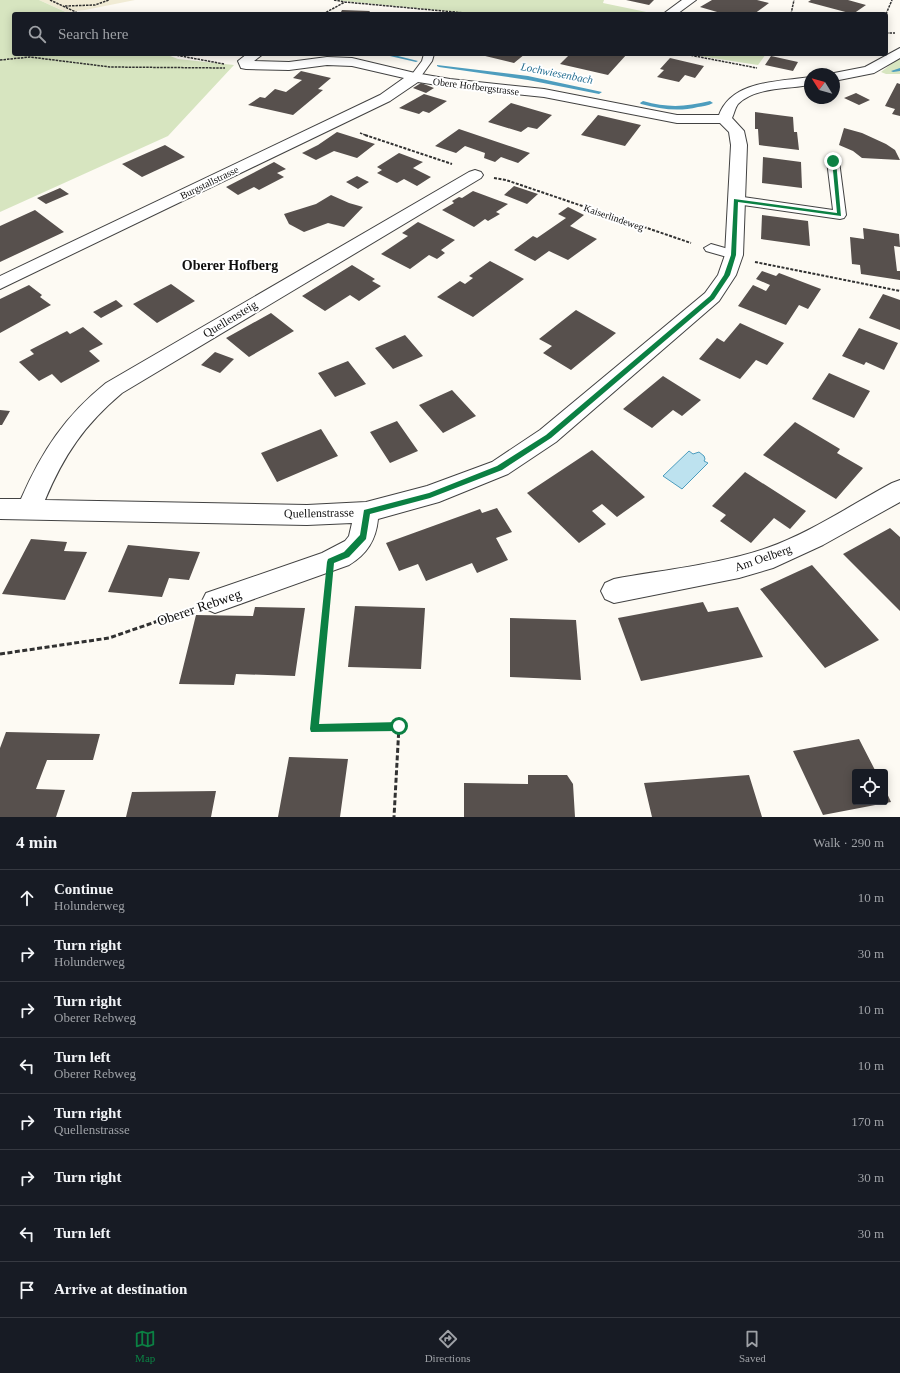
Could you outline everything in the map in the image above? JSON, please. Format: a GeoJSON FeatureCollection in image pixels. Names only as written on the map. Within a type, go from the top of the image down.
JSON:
{"type":"FeatureCollection","features":[{"type":"Feature","properties":{"kind":"street"},"geometry":{"type":"LineString","coordinates":[[672,12],[690,0]]}},
{"type":"Feature","properties":{"kind":"street"},"geometry":{"type":"LineString","coordinates":[[840,76],[869,70],[900,52]]}},
{"type":"Feature","properties":{"kind":"street","name":"Obere Hofbergstrasse"},"geometry":{"type":"LineString","coordinates":[[253,56],[245,61],[246,65],[290,66],[340,61],[456,84],[544,93],[677,119],[724,119]]}},
{"type":"Feature","properties":{"kind":"street","name":"Burgstallstrasse"},"geometry":{"type":"LineString","coordinates":[[0,283],[385,98],[415,77]]}},
{"type":"Feature","properties":{"kind":"street"},"geometry":{"type":"LineString","coordinates":[[724,119],[730,104],[744,94],[760,89],[804,82]]}},
{"type":"Feature","properties":{"kind":"street","name":"Quellenstrasse"},"geometry":{"type":"LineString","coordinates":[[0,509],[307,515],[366,512],[430,496],[500,468],[548,436],[712,297],[727,275],[734,255],[739,145],[736,131],[724,119]]}},
{"type":"Feature","properties":{"kind":"street","name":"Quellensteig"},"geometry":{"type":"LineString","coordinates":[[29,509],[46,469],[66,435],[88,410],[109,392],[475,174]]}},
{"type":"Feature","properties":{"kind":"street","name":"Am Oelberg"},"geometry":{"type":"LineString","coordinates":[[614,591],[739,568],[773,557],[814,538],[900,490]]}},
{"type":"Feature","properties":{"kind":"street","name":"Oberer Rebweg"},"geometry":{"type":"LineString","coordinates":[[215,601],[330,562],[346,554],[364,536],[366,512]]}},
{"type":"Feature","properties":{"kind":"lane"},"geometry":{"type":"LineString","coordinates":[[415,77],[427,61],[428,56]]}},
{"type":"Feature","properties":{"kind":"lane"},"geometry":{"type":"LineString","coordinates":[[736,200],[840,215],[833,161]]}},
{"type":"Feature","properties":{"kind":"lane"},"geometry":{"type":"LineString","coordinates":[[711,248],[734,255]]}},
{"type":"Feature","properties":{"kind":"path"},"geometry":{"type":"LineString","coordinates":[[50,0],[76,12]]}},
{"type":"Feature","properties":{"kind":"path"},"geometry":{"type":"LineString","coordinates":[[65,6],[94,5],[109,0]]}},
{"type":"Feature","properties":{"kind":"path"},"geometry":{"type":"LineString","coordinates":[[334,0],[454,12]]}},
{"type":"Feature","properties":{"kind":"path"},"geometry":{"type":"LineString","coordinates":[[791,12],[794,0]]}},
{"type":"Feature","properties":{"kind":"path"},"geometry":{"type":"LineString","coordinates":[[887,12],[892,0]]}},
{"type":"Feature","properties":{"kind":"path"},"geometry":{"type":"LineString","coordinates":[[327,12],[345,2]]}},
{"type":"Feature","properties":{"kind":"path"},"geometry":{"type":"LineString","coordinates":[[888,33],[900,33]]}},
{"type":"Feature","properties":{"kind":"path"},"geometry":{"type":"LineString","coordinates":[[181,56],[227,64]]}},
{"type":"Feature","properties":{"kind":"path"},"geometry":{"type":"LineString","coordinates":[[694,56],[758,69]]}},
{"type":"Feature","properties":{"kind":"path"},"geometry":{"type":"LineString","coordinates":[[0,60],[30,57],[110,67],[229,67]]}},
{"type":"Feature","properties":{"kind":"path","name":"Kaiserlindeweg"},"geometry":{"type":"LineString","coordinates":[[334,122],[446,162],[475,174],[506,180],[689,243],[711,248]]}},
{"type":"Feature","properties":{"kind":"path"},"geometry":{"type":"LineString","coordinates":[[734,255],[746,260],[900,290]]}},
{"type":"Feature","properties":{"kind":"path"},"geometry":{"type":"LineString","coordinates":[[330,562],[314,729],[399,726],[394,817]]}},
{"type":"Feature","properties":{"kind":"path","name":"Oberer Rebweg"},"geometry":{"type":"LineString","coordinates":[[0,654],[109,638],[215,601]]}},
{"type":"Feature","properties":{"kind":"shaded area"},"geometry":{"type":"Polygon","coordinates":[[[39,0],[135,0],[85,10],[66,12],[39,0]]]}},
{"type":"Feature","properties":{"kind":"green space"},"geometry":{"type":"Polygon","coordinates":[[[0,0],[39,0],[66,12],[12,12],[12,56],[170,56],[178,59],[234,65],[168,136],[0,212],[0,0]]]}},
{"type":"Feature","properties":{"kind":"green space"},"geometry":{"type":"Polygon","coordinates":[[[334,0],[604,0],[603,3],[646,12],[456,12],[334,0]]]}},
{"type":"Feature","properties":{"kind":"green space"},"geometry":{"type":"Polygon","coordinates":[[[699,56],[765,56],[758,65],[699,56]]]}},
{"type":"Feature","properties":{"kind":"green space"},"geometry":{"type":"Polygon","coordinates":[[[900,57],[900,74],[886,74],[881,72],[900,57]]]}},
{"type":"Feature","properties":{"kind":"water"},"geometry":{"type":"Polygon","coordinates":[[[689,451],[693,454],[699,452],[704,456],[704,461],[708,463],[682,489],[663,476],[689,451]]]}},
{"type":"Feature","properties":{"kind":"building"},"geometry":{"type":"Polygon","coordinates":[[[626,0],[654,0],[649,5],[626,0]]]}},
{"type":"Feature","properties":{"kind":"building"},"geometry":{"type":"Polygon","coordinates":[[[712,0],[757,0],[769,3],[757,12],[717,12],[700,7],[712,0]]]}},
{"type":"Feature","properties":{"kind":"building"},"geometry":{"type":"Polygon","coordinates":[[[811,0],[848,0],[866,5],[856,12],[846,12],[808,2],[811,0]]]}},
{"type":"Feature","properties":{"kind":"building"},"geometry":{"type":"Polygon","coordinates":[[[342,10],[370,11],[369,12],[341,12],[342,10]]]}},
{"type":"Feature","properties":{"kind":"building"},"geometry":{"type":"Polygon","coordinates":[[[485,56],[523,56],[514,63],[485,56]]]}},
{"type":"Feature","properties":{"kind":"building"},"geometry":{"type":"Polygon","coordinates":[[[568,56],[625,56],[608,75],[560,64],[568,56]]]}},
{"type":"Feature","properties":{"kind":"building"},"geometry":{"type":"Polygon","coordinates":[[[771,56],[798,62],[793,71],[765,65],[771,56]]]}},
{"type":"Feature","properties":{"kind":"building"},"geometry":{"type":"Polygon","coordinates":[[[670,58],[704,66],[695,78],[685,75],[679,82],[657,77],[664,70],[660,69],[670,58]]]}},
{"type":"Feature","properties":{"kind":"building"},"geometry":{"type":"Polygon","coordinates":[[[301,71],[331,78],[318,89],[323,90],[293,115],[248,105],[260,97],[265,98],[275,89],[286,92],[302,80],[293,78],[301,71]]]}},
{"type":"Feature","properties":{"kind":"building"},"geometry":{"type":"Polygon","coordinates":[[[421,83],[434,88],[426,93],[413,88],[421,83]]]}},
{"type":"Feature","properties":{"kind":"building"},"geometry":{"type":"Polygon","coordinates":[[[897,83],[900,84],[900,116],[892,114],[895,109],[885,106],[897,83]]]}},
{"type":"Feature","properties":{"kind":"building"},"geometry":{"type":"Polygon","coordinates":[[[856,93],[870,100],[859,105],[844,98],[856,93]]]}},
{"type":"Feature","properties":{"kind":"building"},"geometry":{"type":"Polygon","coordinates":[[[424,94],[447,101],[429,113],[423,111],[419,114],[399,108],[424,94]]]}},
{"type":"Feature","properties":{"kind":"building"},"geometry":{"type":"Polygon","coordinates":[[[511,103],[552,115],[537,129],[528,127],[521,132],[488,122],[511,103]]]}},
{"type":"Feature","properties":{"kind":"building"},"geometry":{"type":"Polygon","coordinates":[[[755,112],[793,117],[794,132],[797,132],[799,150],[759,145],[758,129],[755,129],[755,112]]]}},
{"type":"Feature","properties":{"kind":"building"},"geometry":{"type":"Polygon","coordinates":[[[598,115],[641,125],[625,146],[581,135],[598,115]]]}},
{"type":"Feature","properties":{"kind":"building"},"geometry":{"type":"Polygon","coordinates":[[[844,128],[862,133],[886,144],[895,150],[900,160],[862,158],[853,151],[839,145],[844,128]]]}},
{"type":"Feature","properties":{"kind":"building"},"geometry":{"type":"Polygon","coordinates":[[[459,129],[530,153],[518,163],[501,157],[495,162],[484,158],[485,153],[465,146],[456,153],[435,146],[459,129]]]}},
{"type":"Feature","properties":{"kind":"building"},"geometry":{"type":"Polygon","coordinates":[[[337,132],[375,144],[357,158],[334,151],[316,160],[302,153],[318,145],[337,132]]]}},
{"type":"Feature","properties":{"kind":"building"},"geometry":{"type":"Polygon","coordinates":[[[165,145],[185,157],[142,177],[122,164],[165,145]]]}},
{"type":"Feature","properties":{"kind":"building"},"geometry":{"type":"Polygon","coordinates":[[[399,153],[423,162],[413,168],[431,177],[417,186],[404,179],[397,183],[377,173],[382,170],[377,167],[399,153]]]}},
{"type":"Feature","properties":{"kind":"building"},"geometry":{"type":"Polygon","coordinates":[[[763,157],[801,162],[802,188],[762,183],[763,157]]]}},
{"type":"Feature","properties":{"kind":"building"},"geometry":{"type":"Polygon","coordinates":[[[274,162],[286,169],[277,173],[284,177],[259,190],[254,187],[238,195],[226,187],[274,162]]]}},
{"type":"Feature","properties":{"kind":"building"},"geometry":{"type":"Polygon","coordinates":[[[357,176],[369,182],[358,189],[346,182],[357,176]]]}},
{"type":"Feature","properties":{"kind":"building"},"geometry":{"type":"Polygon","coordinates":[[[514,186],[538,194],[527,204],[504,195],[514,186]]]}},
{"type":"Feature","properties":{"kind":"building"},"geometry":{"type":"Polygon","coordinates":[[[60,188],[69,194],[46,204],[37,198],[60,188]]]}},
{"type":"Feature","properties":{"kind":"building"},"geometry":{"type":"Polygon","coordinates":[[[473,191],[508,204],[496,212],[500,214],[488,221],[485,219],[474,227],[442,210],[454,203],[452,201],[459,197],[462,198],[473,191]]]}},
{"type":"Feature","properties":{"kind":"building"},"geometry":{"type":"Polygon","coordinates":[[[331,195],[363,207],[344,227],[328,223],[304,232],[289,224],[284,214],[316,204],[331,195]]]}},
{"type":"Feature","properties":{"kind":"building"},"geometry":{"type":"Polygon","coordinates":[[[568,207],[584,215],[570,226],[597,239],[568,260],[549,251],[535,261],[514,250],[533,236],[537,238],[566,218],[558,214],[568,207]]]}},
{"type":"Feature","properties":{"kind":"building"},"geometry":{"type":"Polygon","coordinates":[[[35,210],[64,232],[0,262],[0,226],[35,210]]]}},
{"type":"Feature","properties":{"kind":"building"},"geometry":{"type":"Polygon","coordinates":[[[762,215],[808,221],[810,246],[761,239],[762,215]]]}},
{"type":"Feature","properties":{"kind":"building"},"geometry":{"type":"Polygon","coordinates":[[[418,222],[455,240],[441,250],[445,253],[437,259],[429,255],[410,269],[381,254],[408,236],[402,233],[418,222]]]}},
{"type":"Feature","properties":{"kind":"building"},"geometry":{"type":"Polygon","coordinates":[[[863,228],[899,234],[900,247],[894,246],[897,271],[900,271],[900,280],[861,274],[860,265],[852,264],[850,237],[864,239],[863,228]]]}},
{"type":"Feature","properties":{"kind":"building"},"geometry":{"type":"Polygon","coordinates":[[[490,261],[524,279],[473,317],[437,297],[460,281],[465,284],[473,278],[469,276],[490,261]]]}},
{"type":"Feature","properties":{"kind":"building"},"geometry":{"type":"Polygon","coordinates":[[[352,265],[375,279],[372,281],[381,286],[359,301],[350,295],[325,311],[302,296],[352,265]]]}},
{"type":"Feature","properties":{"kind":"building"},"geometry":{"type":"Polygon","coordinates":[[[762,271],[776,276],[779,273],[821,289],[808,309],[799,305],[786,325],[738,306],[753,285],[766,291],[770,285],[756,279],[762,271]]]}},
{"type":"Feature","properties":{"kind":"building"},"geometry":{"type":"Polygon","coordinates":[[[171,284],[195,301],[157,323],[133,304],[171,284]]]}},
{"type":"Feature","properties":{"kind":"building"},"geometry":{"type":"Polygon","coordinates":[[[29,285],[42,295],[40,297],[51,305],[0,333],[0,299],[29,285]]]}},
{"type":"Feature","properties":{"kind":"building"},"geometry":{"type":"Polygon","coordinates":[[[883,294],[900,300],[900,330],[869,318],[883,294]]]}},
{"type":"Feature","properties":{"kind":"building"},"geometry":{"type":"Polygon","coordinates":[[[116,300],[123,306],[101,318],[93,312],[116,300]]]}},
{"type":"Feature","properties":{"kind":"building"},"geometry":{"type":"Polygon","coordinates":[[[576,310],[616,333],[571,370],[543,353],[552,346],[539,339],[576,310]]]}},
{"type":"Feature","properties":{"kind":"building"},"geometry":{"type":"Polygon","coordinates":[[[271,313],[294,331],[249,357],[226,338],[271,313]]]}},
{"type":"Feature","properties":{"kind":"building"},"geometry":{"type":"Polygon","coordinates":[[[740,323],[784,343],[767,365],[756,360],[740,379],[699,359],[717,338],[724,342],[740,323]]]}},
{"type":"Feature","properties":{"kind":"building"},"geometry":{"type":"Polygon","coordinates":[[[83,327],[103,344],[89,351],[100,361],[61,383],[52,374],[39,381],[19,362],[34,354],[30,350],[67,331],[70,334],[83,327]]]}},
{"type":"Feature","properties":{"kind":"building"},"geometry":{"type":"Polygon","coordinates":[[[859,328],[898,343],[884,370],[866,362],[864,365],[842,356],[859,328]]]}},
{"type":"Feature","properties":{"kind":"building"},"geometry":{"type":"Polygon","coordinates":[[[405,335],[423,356],[393,369],[375,348],[405,335]]]}},
{"type":"Feature","properties":{"kind":"building"},"geometry":{"type":"Polygon","coordinates":[[[215,352],[234,359],[220,373],[201,365],[215,352]]]}},
{"type":"Feature","properties":{"kind":"building"},"geometry":{"type":"Polygon","coordinates":[[[348,361],[366,384],[335,397],[318,373],[348,361]]]}},
{"type":"Feature","properties":{"kind":"building"},"geometry":{"type":"Polygon","coordinates":[[[829,373],[870,391],[854,418],[812,399],[829,373]]]}},
{"type":"Feature","properties":{"kind":"building"},"geometry":{"type":"Polygon","coordinates":[[[663,376],[701,400],[682,416],[673,410],[652,428],[623,409],[663,376]]]}},
{"type":"Feature","properties":{"kind":"building"},"geometry":{"type":"Polygon","coordinates":[[[452,390],[476,416],[443,433],[419,405],[452,390]]]}},
{"type":"Feature","properties":{"kind":"building"},"geometry":{"type":"Polygon","coordinates":[[[0,410],[10,411],[2,425],[0,425],[0,410]]]}},
{"type":"Feature","properties":{"kind":"building"},"geometry":{"type":"Polygon","coordinates":[[[397,421],[418,451],[390,463],[370,432],[397,421]]]}},
{"type":"Feature","properties":{"kind":"building"},"geometry":{"type":"Polygon","coordinates":[[[795,422],[840,449],[837,453],[863,468],[836,499],[763,455],[795,422]]]}},
{"type":"Feature","properties":{"kind":"building"},"geometry":{"type":"Polygon","coordinates":[[[321,429],[338,456],[277,482],[261,453],[321,429]]]}},
{"type":"Feature","properties":{"kind":"building"},"geometry":{"type":"Polygon","coordinates":[[[592,450],[645,497],[617,517],[602,504],[592,511],[606,524],[579,543],[527,493],[592,450]]]}},
{"type":"Feature","properties":{"kind":"building"},"geometry":{"type":"Polygon","coordinates":[[[745,472],[806,511],[790,529],[774,518],[751,543],[720,521],[726,515],[712,506],[745,472]]]}},
{"type":"Feature","properties":{"kind":"building"},"geometry":{"type":"Polygon","coordinates":[[[497,508],[512,532],[496,538],[508,560],[477,573],[472,563],[426,581],[418,564],[399,571],[386,543],[480,509],[482,513],[497,508]]]}},
{"type":"Feature","properties":{"kind":"building"},"geometry":{"type":"Polygon","coordinates":[[[890,528],[900,537],[900,611],[843,554],[890,528]]]}},
{"type":"Feature","properties":{"kind":"building"},"geometry":{"type":"Polygon","coordinates":[[[31,539],[67,542],[64,551],[87,552],[65,600],[2,594],[31,539]]]}},
{"type":"Feature","properties":{"kind":"building"},"geometry":{"type":"Polygon","coordinates":[[[128,545],[200,552],[189,580],[169,578],[162,597],[108,592],[128,545]]]}},
{"type":"Feature","properties":{"kind":"building"},"geometry":{"type":"Polygon","coordinates":[[[812,565],[879,640],[825,668],[760,589],[812,565]]]}},
{"type":"Feature","properties":{"kind":"building"},"geometry":{"type":"Polygon","coordinates":[[[703,602],[708,612],[738,607],[763,657],[641,681],[618,618],[703,602]]]}},
{"type":"Feature","properties":{"kind":"building"},"geometry":{"type":"Polygon","coordinates":[[[355,606],[425,608],[421,669],[348,667],[355,606]]]}},
{"type":"Feature","properties":{"kind":"building"},"geometry":{"type":"Polygon","coordinates":[[[255,607],[305,608],[295,676],[236,674],[234,685],[179,684],[196,615],[253,616],[255,607]]]}},
{"type":"Feature","properties":{"kind":"building"},"geometry":{"type":"Polygon","coordinates":[[[510,618],[576,620],[581,680],[510,677],[510,618]]]}},
{"type":"Feature","properties":{"kind":"building"},"geometry":{"type":"Polygon","coordinates":[[[6,732],[100,734],[93,760],[47,760],[36,789],[65,790],[56,817],[0,817],[0,748],[6,732]]]}},
{"type":"Feature","properties":{"kind":"building"},"geometry":{"type":"Polygon","coordinates":[[[859,739],[874,769],[852,769],[852,805],[875,805],[823,815],[793,751],[859,739]]]}},
{"type":"Feature","properties":{"kind":"building"},"geometry":{"type":"Polygon","coordinates":[[[289,757],[348,759],[340,817],[278,817],[289,757]]]}},
{"type":"Feature","properties":{"kind":"building"},"geometry":{"type":"Polygon","coordinates":[[[528,775],[567,775],[573,784],[575,817],[464,817],[464,783],[528,784],[528,775]]]}},
{"type":"Feature","properties":{"kind":"building"},"geometry":{"type":"Polygon","coordinates":[[[749,775],[762,817],[652,817],[644,783],[749,775]]]}},
{"type":"Feature","properties":{"kind":"building"},"geometry":{"type":"Polygon","coordinates":[[[216,791],[211,817],[126,817],[132,792],[216,791]]]}},
{"type":"Feature","properties":{"kind":"building"},"geometry":{"type":"Polygon","coordinates":[[[888,796],[891,802],[888,803],[888,796]]]}},
{"type":"Feature","properties":{"kind":"waterway","name":"Lochwiesenbach"},"geometry":{"type":"LineString","coordinates":[[392,56],[416,61]]}},
{"type":"Feature","properties":{"kind":"waterway","name":"Lochwiesenbach"},"geometry":{"type":"LineString","coordinates":[[439,66],[528,78],[599,92]]}},
{"type":"Feature","properties":{"kind":"waterway","name":"Lochwiesenbach"},"geometry":{"type":"LineString","coordinates":[[893,71],[900,69]]}},
{"type":"Feature","properties":{"kind":"waterway","name":"Lochwiesenbach"},"geometry":{"type":"LineString","coordinates":[[643,103],[676,109],[710,103]]}},
{"type":"Feature","properties":{"kind":"district","name":"Oberer Hofberg"},"geometry":{"type":"Point","coordinates":[230,265]}},
{"type":"Feature","properties":{"kind":"route"},"geometry":{"type":"LineString","coordinates":[[399,726],[314,729],[330,562],[346,554],[357,545],[364,536],[366,512],[430,496],[500,468],[548,436],[666,338],[712,297],[727,275],[734,255],[736,200],[840,215],[833,161]]}}]}
